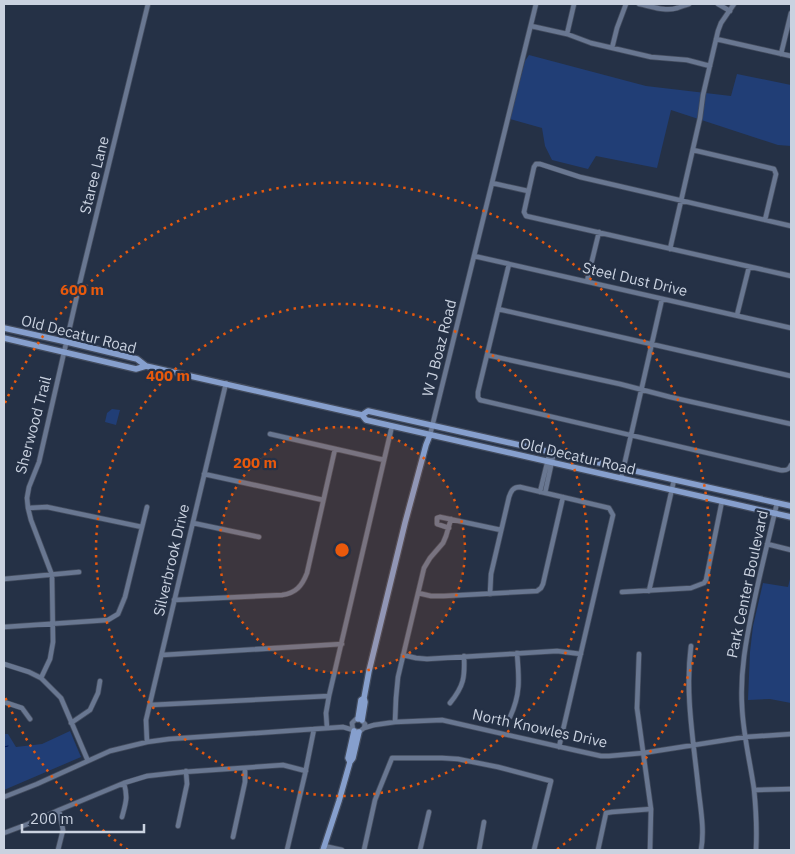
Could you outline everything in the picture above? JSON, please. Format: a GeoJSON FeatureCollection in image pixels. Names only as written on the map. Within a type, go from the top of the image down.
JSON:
{"type":"FeatureCollection","features":[{"type":"Feature","properties":{"kind":"main road","name":"Old Decatur Road"},"geometry":{"type":"LineString","coordinates":[[4,329],[137,359],[146,366],[362,415],[366,420],[791,517]]}},
{"type":"Feature","properties":{"kind":"main road","name":"Old Decatur Road"},"geometry":{"type":"LineString","coordinates":[[4,338],[136,369],[146,366]]}},
{"type":"Feature","properties":{"kind":"main road","name":"Old Decatur Road"},"geometry":{"type":"LineString","coordinates":[[362,415],[368,411],[791,506]]}},
{"type":"Feature","properties":{"kind":"main road","name":"W J Boaz Road"},"geometry":{"type":"LineString","coordinates":[[359,720],[361,700],[364,698],[405,523],[430,435]]}},
{"type":"Feature","properties":{"kind":"main road"},"geometry":{"type":"LineString","coordinates":[[324,848],[350,762],[353,758],[358,730]]}},
{"type":"Feature","properties":{"kind":"street","name":"Staree Lane"},"geometry":{"type":"LineString","coordinates":[[65,352],[148,4]]}},
{"type":"Feature","properties":{"kind":"street","name":"W J Boaz Road"},"geometry":{"type":"LineString","coordinates":[[430,435],[536,4]]}},
{"type":"Feature","properties":{"kind":"street"},"geometry":{"type":"LineString","coordinates":[[567,34],[574,4]]}},
{"type":"Feature","properties":{"kind":"street"},"geometry":{"type":"LineString","coordinates":[[612,48],[626,4]]}},
{"type":"Feature","properties":{"kind":"street"},"geometry":{"type":"LineString","coordinates":[[639,4],[670,9],[689,4]]}},
{"type":"Feature","properties":{"kind":"street"},"geometry":{"type":"LineString","coordinates":[[718,4],[730,11]]}},
{"type":"Feature","properties":{"kind":"street"},"geometry":{"type":"LineString","coordinates":[[670,249],[719,27],[734,4]]}},
{"type":"Feature","properties":{"kind":"street"},"geometry":{"type":"LineString","coordinates":[[781,54],[791,13]]}},
{"type":"Feature","properties":{"kind":"street"},"geometry":{"type":"LineString","coordinates":[[531,26],[567,34],[591,43],[651,58],[687,60],[710,66]]}},
{"type":"Feature","properties":{"kind":"street"},"geometry":{"type":"LineString","coordinates":[[716,39],[791,56]]}},
{"type":"Feature","properties":{"kind":"street"},"geometry":{"type":"LineString","coordinates":[[693,150],[775,170],[776,174],[765,220]]}},
{"type":"Feature","properties":{"kind":"street"},"geometry":{"type":"LineString","coordinates":[[791,226],[580,177],[540,164],[536,164],[534,168],[524,214],[791,276]]}},
{"type":"Feature","properties":{"kind":"street"},"geometry":{"type":"LineString","coordinates":[[492,183],[528,191]]}},
{"type":"Feature","properties":{"kind":"street"},"geometry":{"type":"LineString","coordinates":[[587,281],[598,232]]}},
{"type":"Feature","properties":{"kind":"street","name":"Steel Dust Drive"},"geometry":{"type":"LineString","coordinates":[[474,256],[791,328]]}},
{"type":"Feature","properties":{"kind":"street"},"geometry":{"type":"LineString","coordinates":[[509,264],[478,392],[479,398],[486,402],[784,471],[788,470],[791,465]]}},
{"type":"Feature","properties":{"kind":"street"},"geometry":{"type":"LineString","coordinates":[[737,315],[749,267]]}},
{"type":"Feature","properties":{"kind":"street"},"geometry":{"type":"LineString","coordinates":[[621,479],[662,298]]}},
{"type":"Feature","properties":{"kind":"street"},"geometry":{"type":"LineString","coordinates":[[498,309],[791,376]]}},
{"type":"Feature","properties":{"kind":"street","name":"Sherwood Trail"},"geometry":{"type":"LineString","coordinates":[[41,678],[50,659],[53,642],[52,575],[31,520],[27,498],[29,487],[39,462],[65,352]]}},
{"type":"Feature","properties":{"kind":"street"},"geometry":{"type":"LineString","coordinates":[[487,355],[791,424]]}},
{"type":"Feature","properties":{"kind":"street","name":"Silverbrook Drive"},"geometry":{"type":"LineString","coordinates":[[148,742],[146,720],[226,383]]}},
{"type":"Feature","properties":{"kind":"street"},"geometry":{"type":"LineString","coordinates":[[327,728],[326,713],[329,696],[392,426]]}},
{"type":"Feature","properties":{"kind":"street"},"geometry":{"type":"LineString","coordinates":[[270,434],[384,460]]}},
{"type":"Feature","properties":{"kind":"street"},"geometry":{"type":"LineString","coordinates":[[174,600],[282,595],[298,589],[306,573],[335,449]]}},
{"type":"Feature","properties":{"kind":"street"},"geometry":{"type":"LineString","coordinates":[[542,493],[552,452]]}},
{"type":"Feature","properties":{"kind":"street"},"geometry":{"type":"LineString","coordinates":[[204,474],[323,500]]}},
{"type":"Feature","properties":{"kind":"street"},"geometry":{"type":"LineString","coordinates":[[649,591],[674,480]]}},
{"type":"Feature","properties":{"kind":"street"},"geometry":{"type":"LineString","coordinates":[[490,594],[490,579],[501,530],[510,493],[514,488],[520,487],[609,508],[613,515],[559,747]]}},
{"type":"Feature","properties":{"kind":"street"},"geometry":{"type":"LineString","coordinates":[[418,593],[434,596],[537,591],[544,582],[563,497]]}},
{"type":"Feature","properties":{"kind":"street"},"geometry":{"type":"LineString","coordinates":[[622,592],[690,588],[704,583],[722,502]]}},
{"type":"Feature","properties":{"kind":"street","name":"Park Center Boulevard"},"geometry":{"type":"LineString","coordinates":[[756,850],[754,790],[745,737],[742,705],[744,652],[777,503]]}},
{"type":"Feature","properties":{"kind":"street"},"geometry":{"type":"LineString","coordinates":[[28,508],[48,507],[142,527]]}},
{"type":"Feature","properties":{"kind":"street"},"geometry":{"type":"LineString","coordinates":[[4,626],[108,620],[118,614],[125,597],[147,507]]}},
{"type":"Feature","properties":{"kind":"street"},"geometry":{"type":"LineString","coordinates":[[449,528],[437,524],[437,518],[451,519],[501,530]]}},
{"type":"Feature","properties":{"kind":"street"},"geometry":{"type":"LineString","coordinates":[[395,722],[397,687],[403,655],[424,568],[442,543],[451,519]]}},
{"type":"Feature","properties":{"kind":"street"},"geometry":{"type":"LineString","coordinates":[[193,523],[259,537]]}},
{"type":"Feature","properties":{"kind":"street"},"geometry":{"type":"LineString","coordinates":[[767,544],[791,550]]}},
{"type":"Feature","properties":{"kind":"street"},"geometry":{"type":"LineString","coordinates":[[4,579],[79,572]]}},
{"type":"Feature","properties":{"kind":"street"},"geometry":{"type":"LineString","coordinates":[[162,654],[342,644]]}},
{"type":"Feature","properties":{"kind":"street"},"geometry":{"type":"LineString","coordinates":[[691,646],[688,683],[701,819],[701,850]]}},
{"type":"Feature","properties":{"kind":"street"},"geometry":{"type":"LineString","coordinates":[[403,655],[421,658],[557,651],[581,654]]}},
{"type":"Feature","properties":{"kind":"street"},"geometry":{"type":"LineString","coordinates":[[510,717],[520,684],[517,653]]}},
{"type":"Feature","properties":{"kind":"street"},"geometry":{"type":"LineString","coordinates":[[639,654],[636,708],[651,809],[650,850]]}},
{"type":"Feature","properties":{"kind":"street"},"geometry":{"type":"LineString","coordinates":[[450,703],[458,693],[465,676],[464,656]]}},
{"type":"Feature","properties":{"kind":"street"},"geometry":{"type":"LineString","coordinates":[[4,664],[41,678],[61,698],[88,761]]}},
{"type":"Feature","properties":{"kind":"street"},"geometry":{"type":"LineString","coordinates":[[71,723],[90,710],[98,693],[100,681]]}},
{"type":"Feature","properties":{"kind":"street"},"geometry":{"type":"LineString","coordinates":[[150,705],[329,696]]}},
{"type":"Feature","properties":{"kind":"street"},"geometry":{"type":"LineString","coordinates":[[4,702],[22,708],[30,719]]}},
{"type":"Feature","properties":{"kind":"street"},"geometry":{"type":"LineString","coordinates":[[343,727],[359,720]]}},
{"type":"Feature","properties":{"kind":"street"},"geometry":{"type":"LineString","coordinates":[[358,730],[359,720]]}},
{"type":"Feature","properties":{"kind":"street"},"geometry":{"type":"LineString","coordinates":[[358,730],[351,726],[359,720]]}},
{"type":"Feature","properties":{"kind":"street","name":"North Knowles Drive"},"geometry":{"type":"LineString","coordinates":[[359,720],[374,725]]}},
{"type":"Feature","properties":{"kind":"street","name":"North Knowles Drive"},"geometry":{"type":"LineString","coordinates":[[358,730],[374,725],[395,722],[442,720],[601,756],[643,752],[745,737],[791,734]]}},
{"type":"Feature","properties":{"kind":"street"},"geometry":{"type":"LineString","coordinates":[[4,797],[110,751],[148,742],[343,727],[358,730]]}},
{"type":"Feature","properties":{"kind":"street"},"geometry":{"type":"LineString","coordinates":[[287,850],[314,729]]}},
{"type":"Feature","properties":{"kind":"street"},"geometry":{"type":"LineString","coordinates":[[364,850],[375,800],[392,758],[458,759],[551,781],[534,850]]}},
{"type":"Feature","properties":{"kind":"street"},"geometry":{"type":"LineString","coordinates":[[4,833],[124,783],[146,776],[284,765],[306,771]]}},
{"type":"Feature","properties":{"kind":"street"},"geometry":{"type":"LineString","coordinates":[[233,837],[245,782],[245,768]]}},
{"type":"Feature","properties":{"kind":"street"},"geometry":{"type":"LineString","coordinates":[[178,826],[187,784],[186,772]]}},
{"type":"Feature","properties":{"kind":"street"},"geometry":{"type":"LineString","coordinates":[[122,817],[127,800],[124,783]]}},
{"type":"Feature","properties":{"kind":"street"},"geometry":{"type":"LineString","coordinates":[[754,790],[791,789]]}},
{"type":"Feature","properties":{"kind":"street"},"geometry":{"type":"LineString","coordinates":[[598,850],[606,813],[651,809]]}},
{"type":"Feature","properties":{"kind":"street"},"geometry":{"type":"LineString","coordinates":[[58,850],[63,830],[59,810]]}},
{"type":"Feature","properties":{"kind":"street"},"geometry":{"type":"LineString","coordinates":[[420,850],[429,812]]}},
{"type":"Feature","properties":{"kind":"street"},"geometry":{"type":"LineString","coordinates":[[478,850],[484,822]]}},
{"type":"Feature","properties":{"kind":"street"},"geometry":{"type":"LineString","coordinates":[[324,848],[342,850]]}},
{"type":"Feature","properties":{"kind":"shaded area"},"geometry":{"type":"Polygon","coordinates":[[[529,55],[646,86],[731,96],[737,74],[791,85],[791,146],[778,145],[671,110],[657,168],[596,156],[588,169],[552,160],[545,146],[542,128],[510,119],[525,61],[529,55]]]}},
{"type":"Feature","properties":{"kind":"shaded area"},"geometry":{"type":"Polygon","coordinates":[[[112,409],[120,410],[116,425],[105,422],[107,413],[112,409]]]}},
{"type":"Feature","properties":{"kind":"shaded area"},"geometry":{"type":"Polygon","coordinates":[[[790,579],[791,703],[770,699],[748,700],[753,626],[763,583],[788,587],[790,579]]]}},
{"type":"Feature","properties":{"kind":"shaded area"},"geometry":{"type":"Polygon","coordinates":[[[70,731],[81,757],[4,790],[4,734],[8,734],[16,747],[42,744],[70,731]]]}},
{"type":"Feature","properties":{"kind":"waterway"},"geometry":{"type":"LineString","coordinates":[[4,747],[8,746]]}}]}
